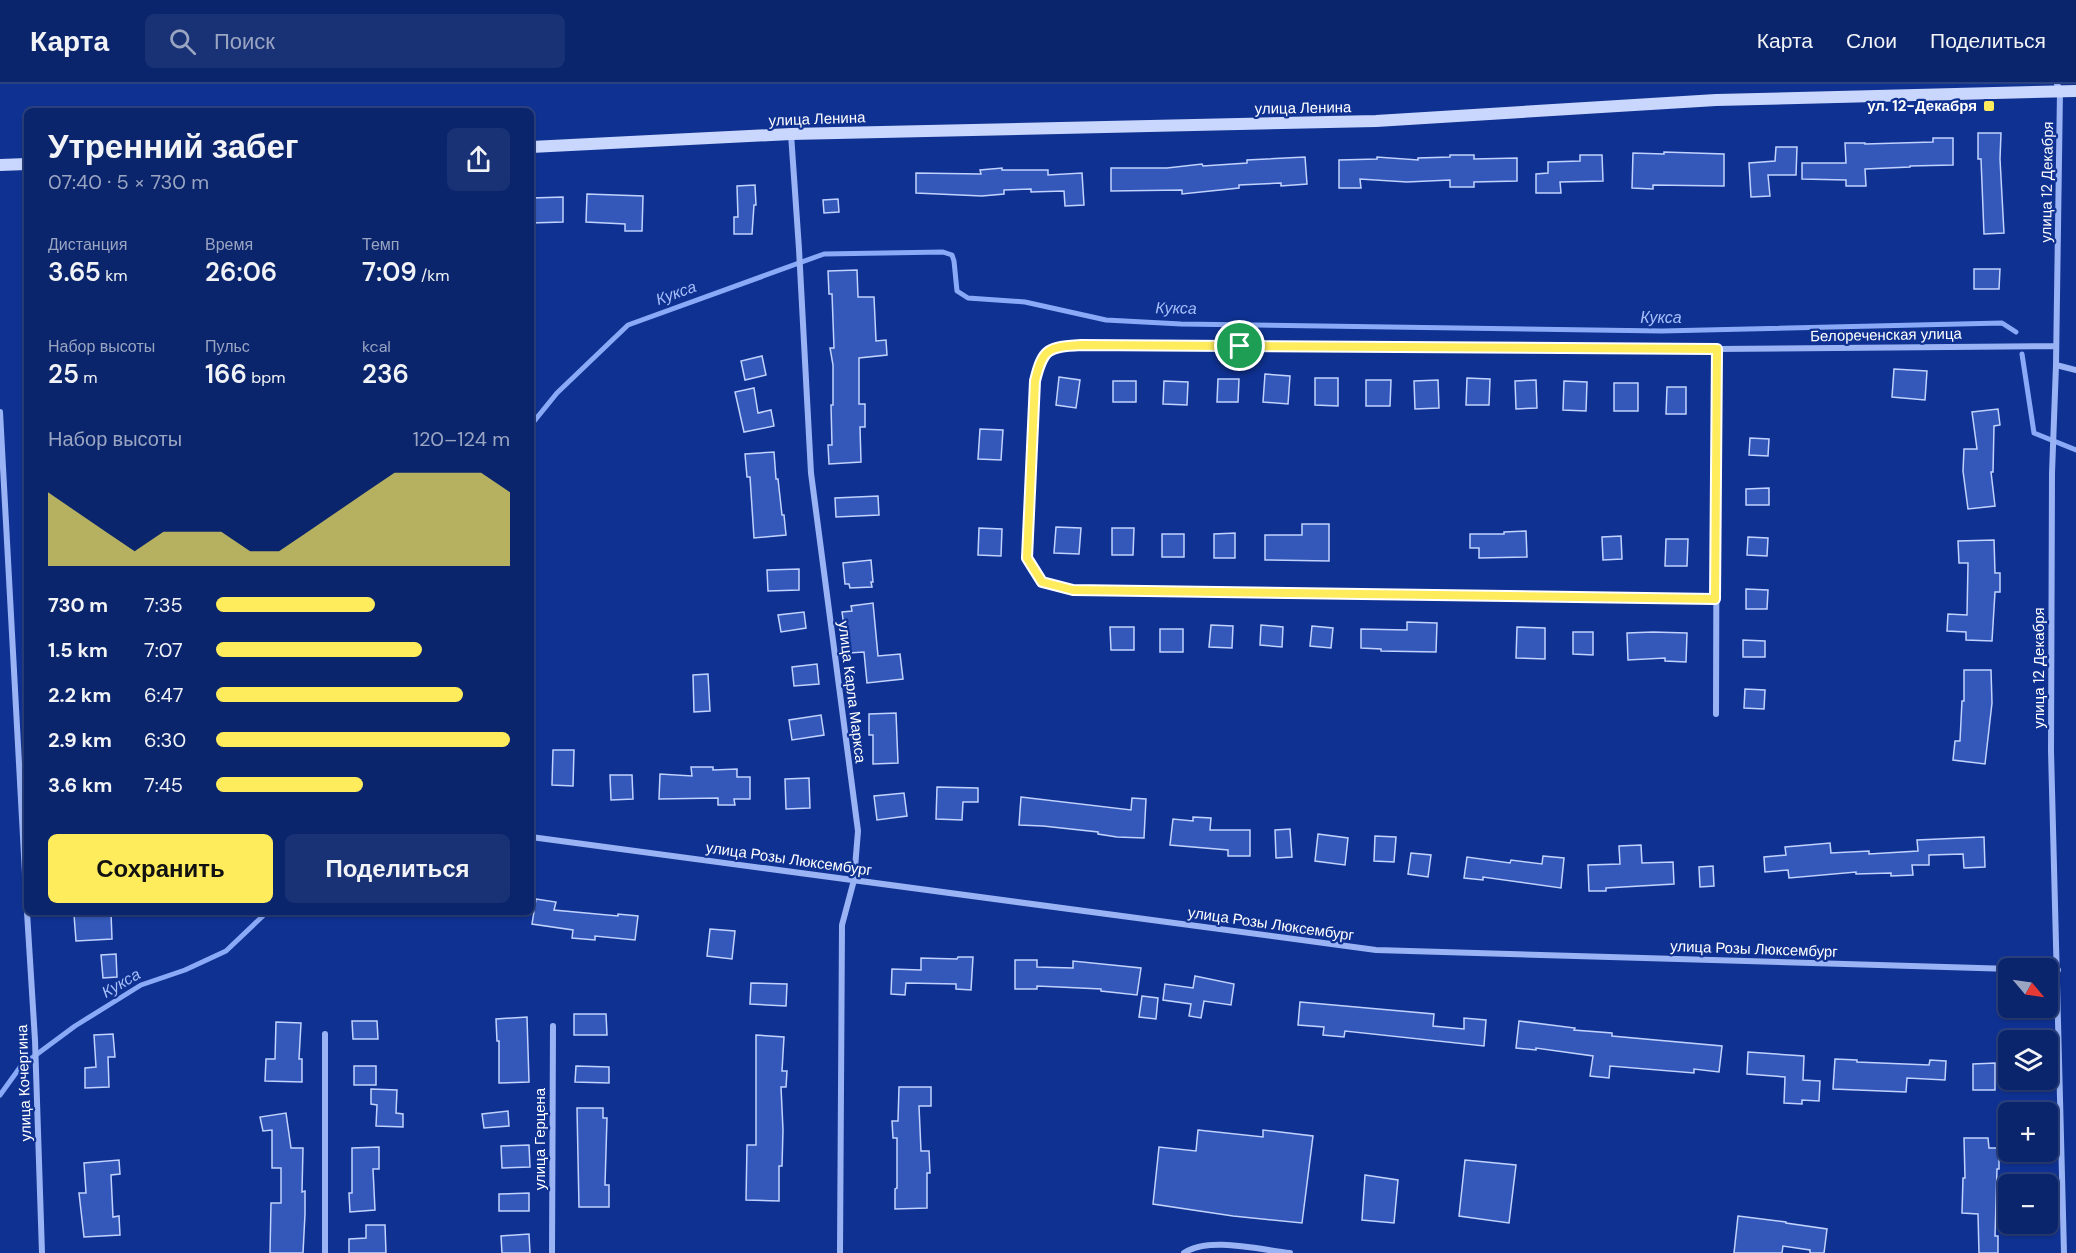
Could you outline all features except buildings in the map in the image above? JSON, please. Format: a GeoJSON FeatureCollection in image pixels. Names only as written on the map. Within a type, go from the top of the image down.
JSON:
{"type":"FeatureCollection","features":[{"type":"Feature","properties":{"kind":"street","name":"улица Ленина"},"geometry":{"type":"LineString","coordinates":[[534,147],[791,134],[1376,121],[1716,100],[2059,88],[2076,91]]}},
{"type":"Feature","properties":{"kind":"street","name":"улица 12 Декабря"},"geometry":{"type":"LineString","coordinates":[[2058,958],[2051,751],[2052,473],[2056,365],[2059,88]]}},
{"type":"Feature","properties":{"kind":"street","name":"улица Карла Маркса"},"geometry":{"type":"LineString","coordinates":[[791,134],[811,473],[858,831],[854,880],[842,926],[840,1253]]}},
{"type":"Feature","properties":{"kind":"street"},"geometry":{"type":"LineString","coordinates":[[0,165],[24,164]]}},
{"type":"Feature","properties":{"kind":"street","name":"Белореченская улица"},"geometry":{"type":"LineString","coordinates":[[1715,599],[1073,590],[1042,582],[1027,558],[1035,381],[1040,359],[1055,346],[1081,345],[1717,349],[2056,346]]}},
{"type":"Feature","properties":{"kind":"street"},"geometry":{"type":"LineString","coordinates":[[1716,714],[1717,349]]}},
{"type":"Feature","properties":{"kind":"street"},"geometry":{"type":"LineString","coordinates":[[2056,365],[2076,370]]}},
{"type":"Feature","properties":{"kind":"street","name":"улица Кочергина"},"geometry":{"type":"LineString","coordinates":[[0,412],[24,864]]}},
{"type":"Feature","properties":{"kind":"street"},"geometry":{"type":"LineString","coordinates":[[18,768],[24,769]]}},
{"type":"Feature","properties":{"kind":"street","name":"улица Розы Люксембург"},"geometry":{"type":"LineString","coordinates":[[534,837],[1376,950],[1998,969]]}},
{"type":"Feature","properties":{"kind":"street","name":"улица Кочергина"},"geometry":{"type":"LineString","coordinates":[[27,915],[35,1040],[42,1253]]}},
{"type":"Feature","properties":{"kind":"street","name":"улица 12 Декабря"},"geometry":{"type":"LineString","coordinates":[[2058,970],[2064,1253]]}},
{"type":"Feature","properties":{"kind":"street","name":"улица Герцена"},"geometry":{"type":"LineString","coordinates":[[552,1253],[553,1026]]}},
{"type":"Feature","properties":{"kind":"street"},"geometry":{"type":"LineString","coordinates":[[325,1034],[325,1253]]}},
{"type":"Feature","properties":{"kind":"street"},"geometry":{"type":"LineString","coordinates":[[1184,1253],[1193,1246],[1221,1245],[1290,1253]]}},
{"type":"Feature","properties":{"kind":"waterway","name":"Кукса"},"geometry":{"type":"LineString","coordinates":[[534,421],[557,393],[628,325],[824,254],[943,252],[952,255],[957,291],[968,298],[1025,302],[1106,320],[1181,324],[1662,331],[2002,323],[2016,332]]}},
{"type":"Feature","properties":{"kind":"waterway","name":"Кукса"},"geometry":{"type":"LineString","coordinates":[[2022,354],[2034,433],[2076,450]]}},
{"type":"Feature","properties":{"kind":"waterway","name":"Кукса"},"geometry":{"type":"LineString","coordinates":[[0,1095],[21,1066],[75,1026],[141,985],[185,970],[226,951],[264,915]]}},
{"type":"Feature","properties":{"kind":"place","name":"ул. 12-Декабря"},"geometry":{"type":"Point","coordinates":[1989,106]}},
{"type":"Feature","properties":{"kind":"route"},"geometry":{"type":"LineString","coordinates":[[1055,346],[1240,346],[1717,349],[1715,599],[1073,590],[1042,582],[1027,558],[1035,381],[1040,359],[1055,346]]}}]}
